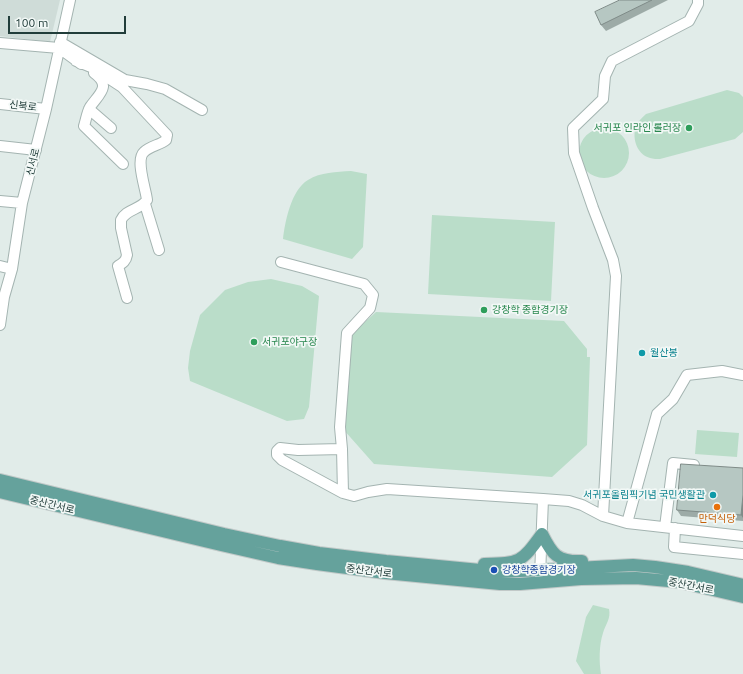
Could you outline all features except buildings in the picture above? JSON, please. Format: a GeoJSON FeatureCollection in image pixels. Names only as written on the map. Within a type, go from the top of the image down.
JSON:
{"type":"FeatureCollection","features":[{"type":"Feature","properties":{"kind":"main road","name":"중산간서로"},"geometry":{"type":"LineString","coordinates":[[0,480],[280,546],[348,557],[501,572],[633,565],[688,572],[743,585]]}},
{"type":"Feature","properties":{"kind":"main road","name":"중산간서로"},"geometry":{"type":"LineString","coordinates":[[0,492],[221,545],[295,561],[370,571],[500,584],[581,579],[636,578],[679,582],[743,597]]}},
{"type":"Feature","properties":{"kind":"main road"},"geometry":{"type":"LineString","coordinates":[[449,567],[464,564],[512,563],[520,560],[528,553],[542,534],[554,555],[562,559],[576,562],[615,562],[633,565]]}},
{"type":"Feature","properties":{"kind":"street","name":"신서로"},"geometry":{"type":"LineString","coordinates":[[0,325],[4,297],[12,269],[22,203],[46,109],[70,0]]}},
{"type":"Feature","properties":{"kind":"street"},"geometry":{"type":"LineString","coordinates":[[603,516],[616,276],[613,260],[574,153],[573,128],[603,98],[604,76],[612,61],[689,21],[698,4],[698,0]]}},
{"type":"Feature","properties":{"kind":"street"},"geometry":{"type":"LineString","coordinates":[[0,43],[60,45],[124,80],[165,89],[202,110]]}},
{"type":"Feature","properties":{"kind":"street"},"geometry":{"type":"LineString","coordinates":[[60,45],[76,61],[99,77],[103,83],[100,94],[89,109],[84,126],[123,164]]}},
{"type":"Feature","properties":{"kind":"street"},"geometry":{"type":"LineString","coordinates":[[76,61],[93,68],[122,87],[167,135],[166,140],[144,152],[140,159],[146,193],[145,204],[159,250]]}},
{"type":"Feature","properties":{"kind":"street","name":"신북로"},"geometry":{"type":"LineString","coordinates":[[0,104],[46,109]]}},
{"type":"Feature","properties":{"kind":"street"},"geometry":{"type":"LineString","coordinates":[[89,109],[111,128]]}},
{"type":"Feature","properties":{"kind":"street"},"geometry":{"type":"LineString","coordinates":[[0,146],[36,150]]}},
{"type":"Feature","properties":{"kind":"street"},"geometry":{"type":"LineString","coordinates":[[0,201],[22,203]]}},
{"type":"Feature","properties":{"kind":"street"},"geometry":{"type":"LineString","coordinates":[[127,298],[118,266],[123,263],[127,255],[121,228],[121,220],[128,212],[145,204]]}},
{"type":"Feature","properties":{"kind":"street"},"geometry":{"type":"LineString","coordinates":[[281,262],[364,284],[374,295],[370,308],[347,333],[340,427],[343,493]]}},
{"type":"Feature","properties":{"kind":"street"},"geometry":{"type":"LineString","coordinates":[[0,266],[12,269]]}},
{"type":"Feature","properties":{"kind":"street"},"geometry":{"type":"LineString","coordinates":[[627,523],[657,414],[673,399],[687,375],[722,371],[743,375]]}},
{"type":"Feature","properties":{"kind":"street"},"geometry":{"type":"LineString","coordinates":[[342,449],[305,450],[280,448],[277,451],[277,455],[282,460],[343,493],[354,496],[387,489],[569,501],[582,505],[603,516],[627,523],[743,536]]}},
{"type":"Feature","properties":{"kind":"street"},"geometry":{"type":"LineString","coordinates":[[704,466],[673,463],[670,528],[674,547],[743,554]]}},
{"type":"Feature","properties":{"kind":"street"},"geometry":{"type":"LineString","coordinates":[[540,582],[543,499]]}},
{"type":"Feature","properties":{"kind":"shaded area"},"geometry":{"type":"Polygon","coordinates":[[[0,0],[60,0],[50,42],[0,36],[0,0]]]}},
{"type":"Feature","properties":{"kind":"green space","name":"서귀포 인라인 롤러장"},"geometry":{"type":"Polygon","coordinates":[[[727,90],[739,93],[743,97],[743,132],[735,139],[660,159],[645,156],[638,149],[635,139],[635,129],[639,121],[646,114],[727,90]]]}},
{"type":"Feature","properties":{"kind":"green space"},"geometry":{"type":"Polygon","coordinates":[[[604,128],[614,130],[622,135],[627,143],[629,153],[627,163],[622,171],[614,176],[604,178],[594,176],[586,171],[581,163],[579,153],[581,143],[586,135],[594,130],[604,128]]]}},
{"type":"Feature","properties":{"kind":"green space"},"geometry":{"type":"Polygon","coordinates":[[[351,171],[367,174],[363,247],[352,259],[283,239],[285,224],[290,207],[297,191],[302,185],[318,175],[351,171]]]}},
{"type":"Feature","properties":{"kind":"green space"},"geometry":{"type":"Polygon","coordinates":[[[432,215],[555,222],[551,301],[428,294],[432,215]]]}},
{"type":"Feature","properties":{"kind":"green space","name":"서귀포야구장"},"geometry":{"type":"Polygon","coordinates":[[[271,279],[302,286],[319,296],[309,407],[304,419],[287,421],[190,381],[188,368],[190,351],[200,315],[225,290],[248,282],[271,279]]]}},
{"type":"Feature","properties":{"kind":"green space"},"geometry":{"type":"Polygon","coordinates":[[[376,312],[564,321],[587,349],[587,357],[590,357],[587,445],[552,477],[374,464],[343,429],[349,345],[352,345],[352,334],[376,312]]]}},
{"type":"Feature","properties":{"kind":"green space"},"geometry":{"type":"Polygon","coordinates":[[[697,430],[739,433],[737,457],[695,454],[697,430]]]}},
{"type":"Feature","properties":{"kind":"green space"},"geometry":{"type":"Polygon","coordinates":[[[593,605],[609,609],[609,616],[600,648],[601,674],[584,674],[576,661],[586,617],[593,605]]]}},
{"type":"Feature","properties":{"kind":"place","name":"서귀포 인라인 롤러장"},"geometry":{"type":"Point","coordinates":[689,128]}},
{"type":"Feature","properties":{"kind":"place","name":"강창학 종합경기장"},"geometry":{"type":"Point","coordinates":[484,310]}},
{"type":"Feature","properties":{"kind":"place","name":"서귀포야구장"},"geometry":{"type":"Point","coordinates":[254,342]}},
{"type":"Feature","properties":{"kind":"place","name":"월산봉"},"geometry":{"type":"Point","coordinates":[642,353]}},
{"type":"Feature","properties":{"kind":"place","name":"서귀포올림픽기념 국민생활관"},"geometry":{"type":"Point","coordinates":[713,495]}},
{"type":"Feature","properties":{"kind":"place","name":"만덕식당"},"geometry":{"type":"Point","coordinates":[717,507]}},
{"type":"Feature","properties":{"kind":"place","name":"강창학종합경기장"},"geometry":{"type":"Point","coordinates":[494,570]}}]}
